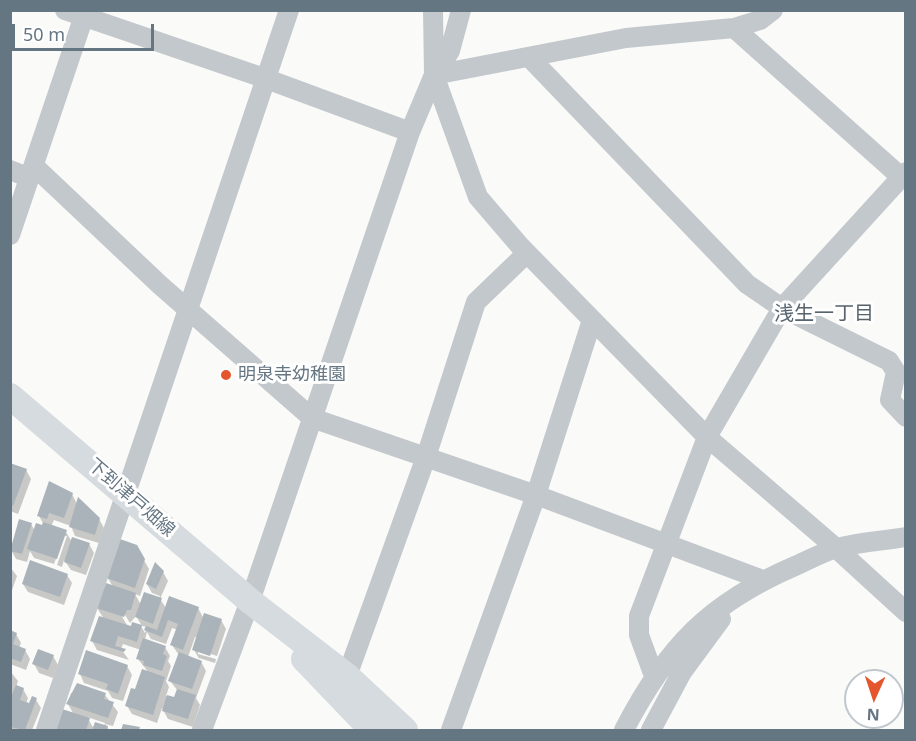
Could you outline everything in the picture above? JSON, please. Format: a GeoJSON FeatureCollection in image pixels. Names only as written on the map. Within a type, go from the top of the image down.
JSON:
{"type":"FeatureCollection","features":[{"type":"Feature","properties":{"kind":"main road","name":"下到津戸畑線"},"geometry":{"type":"LineString","coordinates":[[10,396],[250,601],[346,676],[405,730]]}},
{"type":"Feature","properties":{"kind":"main road","name":"下到津戸畑線"},"geometry":{"type":"LineString","coordinates":[[250,601],[372,730]]}},
{"type":"Feature","properties":{"kind":"street"},"geometry":{"type":"LineString","coordinates":[[64,10],[85,14],[410,132]]}},
{"type":"Feature","properties":{"kind":"street"},"geometry":{"type":"LineString","coordinates":[[46,730],[264,78],[289,10]]}},
{"type":"Feature","properties":{"kind":"street"},"geometry":{"type":"LineString","coordinates":[[433,10],[434,75],[478,197],[527,253],[707,437],[836,548],[906,612]]}},
{"type":"Feature","properties":{"kind":"street"},"geometry":{"type":"LineString","coordinates":[[202,730],[250,601],[387,206],[410,132],[434,75],[450,51],[461,10]]}},
{"type":"Feature","properties":{"kind":"street"},"geometry":{"type":"LineString","coordinates":[[434,75],[626,38],[734,28],[760,20],[773,10]]}},
{"type":"Feature","properties":{"kind":"street"},"geometry":{"type":"LineString","coordinates":[[10,235],[85,14]]}},
{"type":"Feature","properties":{"kind":"street"},"geometry":{"type":"LineString","coordinates":[[654,676],[639,634],[639,616],[707,437],[782,308],[903,175],[734,28]]}},
{"type":"Feature","properties":{"kind":"street"},"geometry":{"type":"LineString","coordinates":[[530,58],[747,284],[782,308],[889,361],[896,372],[890,400],[906,417]]}},
{"type":"Feature","properties":{"kind":"street"},"geometry":{"type":"LineString","coordinates":[[10,170],[32,172],[312,418],[536,495],[763,580]]}},
{"type":"Feature","properties":{"kind":"street"},"geometry":{"type":"LineString","coordinates":[[346,676],[426,457],[476,302],[527,253]]}},
{"type":"Feature","properties":{"kind":"street"},"geometry":{"type":"LineString","coordinates":[[451,730],[536,495],[592,320]]}},
{"type":"Feature","properties":{"kind":"street"},"geometry":{"type":"LineString","coordinates":[[624,730],[654,676],[683,641],[718,607],[763,580],[836,548],[906,537]]}},
{"type":"Feature","properties":{"kind":"street"},"geometry":{"type":"LineString","coordinates":[[651,730],[682,672],[704,639],[727,612],[763,580]]}},
{"type":"Feature","properties":{"kind":"building"},"geometry":{"type":"Polygon","coordinates":[[[10,463],[27,469],[13,506],[10,505],[10,463]]]}},
{"type":"Feature","properties":{"kind":"building"},"geometry":{"type":"Polygon","coordinates":[[[49,481],[73,493],[64,518],[49,513],[47,519],[37,516],[49,481]]]}},
{"type":"Feature","properties":{"kind":"building"},"geometry":{"type":"Polygon","coordinates":[[[78,497],[100,518],[95,535],[69,527],[78,497]]]}},
{"type":"Feature","properties":{"kind":"building"},"geometry":{"type":"Polygon","coordinates":[[[19,519],[32,523],[22,554],[10,551],[19,519]]]}},
{"type":"Feature","properties":{"kind":"building"},"geometry":{"type":"Polygon","coordinates":[[[43,522],[67,530],[57,559],[27,549],[36,523],[42,525],[43,522]]]}},
{"type":"Feature","properties":{"kind":"building"},"geometry":{"type":"Polygon","coordinates":[[[72,537],[90,543],[81,568],[64,562],[72,537]]]}},
{"type":"Feature","properties":{"kind":"building"},"geometry":{"type":"Polygon","coordinates":[[[120,539],[137,545],[145,559],[135,588],[106,578],[120,539]]]}},
{"type":"Feature","properties":{"kind":"building"},"geometry":{"type":"Polygon","coordinates":[[[30,560],[68,574],[60,597],[22,584],[30,560]]]}},
{"type":"Feature","properties":{"kind":"building"},"geometry":{"type":"Polygon","coordinates":[[[155,562],[164,571],[156,589],[146,584],[155,562]]]}},
{"type":"Feature","properties":{"kind":"building"},"geometry":{"type":"Polygon","coordinates":[[[106,583],[136,593],[131,610],[127,610],[124,617],[96,608],[106,583]]]}},
{"type":"Feature","properties":{"kind":"building"},"geometry":{"type":"Polygon","coordinates":[[[144,592],[162,598],[153,624],[135,617],[144,592]]]}},
{"type":"Feature","properties":{"kind":"building"},"geometry":{"type":"Polygon","coordinates":[[[169,596],[199,607],[183,650],[170,645],[178,624],[168,620],[162,637],[144,630],[146,626],[157,630],[169,596]]]}},
{"type":"Feature","properties":{"kind":"building"},"geometry":{"type":"Polygon","coordinates":[[[204,613],[222,619],[210,656],[192,650],[204,613]]]}},
{"type":"Feature","properties":{"kind":"building"},"geometry":{"type":"Polygon","coordinates":[[[99,616],[131,626],[132,622],[142,625],[137,642],[118,636],[115,646],[126,649],[124,652],[90,641],[99,616]]]}},
{"type":"Feature","properties":{"kind":"building"},"geometry":{"type":"Polygon","coordinates":[[[10,630],[17,633],[13,644],[26,649],[21,662],[10,658],[10,630]]]}},
{"type":"Feature","properties":{"kind":"building"},"geometry":{"type":"Polygon","coordinates":[[[143,638],[166,646],[163,654],[167,656],[162,671],[143,665],[144,661],[136,659],[143,638]]]}},
{"type":"Feature","properties":{"kind":"building"},"geometry":{"type":"Polygon","coordinates":[[[38,649],[54,655],[48,670],[32,664],[38,649]]]}},
{"type":"Feature","properties":{"kind":"building"},"geometry":{"type":"Polygon","coordinates":[[[86,650],[128,665],[118,694],[106,689],[108,684],[78,674],[86,650]]]}},
{"type":"Feature","properties":{"kind":"building"},"geometry":{"type":"Polygon","coordinates":[[[179,652],[202,661],[192,689],[168,681],[179,652]]]}},
{"type":"Feature","properties":{"kind":"building"},"geometry":{"type":"Polygon","coordinates":[[[142,669],[165,677],[153,715],[125,706],[131,688],[135,689],[142,669]]]}},
{"type":"Feature","properties":{"kind":"building"},"geometry":{"type":"Polygon","coordinates":[[[77,683],[106,693],[104,699],[114,702],[108,718],[66,704],[77,683]]]}},
{"type":"Feature","properties":{"kind":"building"},"geometry":{"type":"Polygon","coordinates":[[[16,685],[24,688],[20,700],[29,703],[32,696],[37,698],[25,730],[10,727],[10,699],[16,685]]]}},
{"type":"Feature","properties":{"kind":"building"},"geometry":{"type":"Polygon","coordinates":[[[177,689],[196,695],[188,719],[162,711],[167,695],[174,697],[177,689]]]}},
{"type":"Feature","properties":{"kind":"building"},"geometry":{"type":"Polygon","coordinates":[[[62,709],[90,718],[86,730],[54,730],[62,709]]]}},
{"type":"Feature","properties":{"kind":"building"},"geometry":{"type":"Polygon","coordinates":[[[95,722],[108,726],[107,730],[92,730],[95,722]]]}},
{"type":"Feature","properties":{"kind":"building"},"geometry":{"type":"Polygon","coordinates":[[[123,724],[140,727],[139,730],[121,730],[123,724]]]}},
{"type":"Feature","properties":{"kind":"place","name":"明泉寺幼稚園"},"geometry":{"type":"Point","coordinates":[226,375]}},
{"type":"Feature","properties":{"kind":"district","name":"浅生一丁目"},"geometry":{"type":"Point","coordinates":[824,314]}}]}
